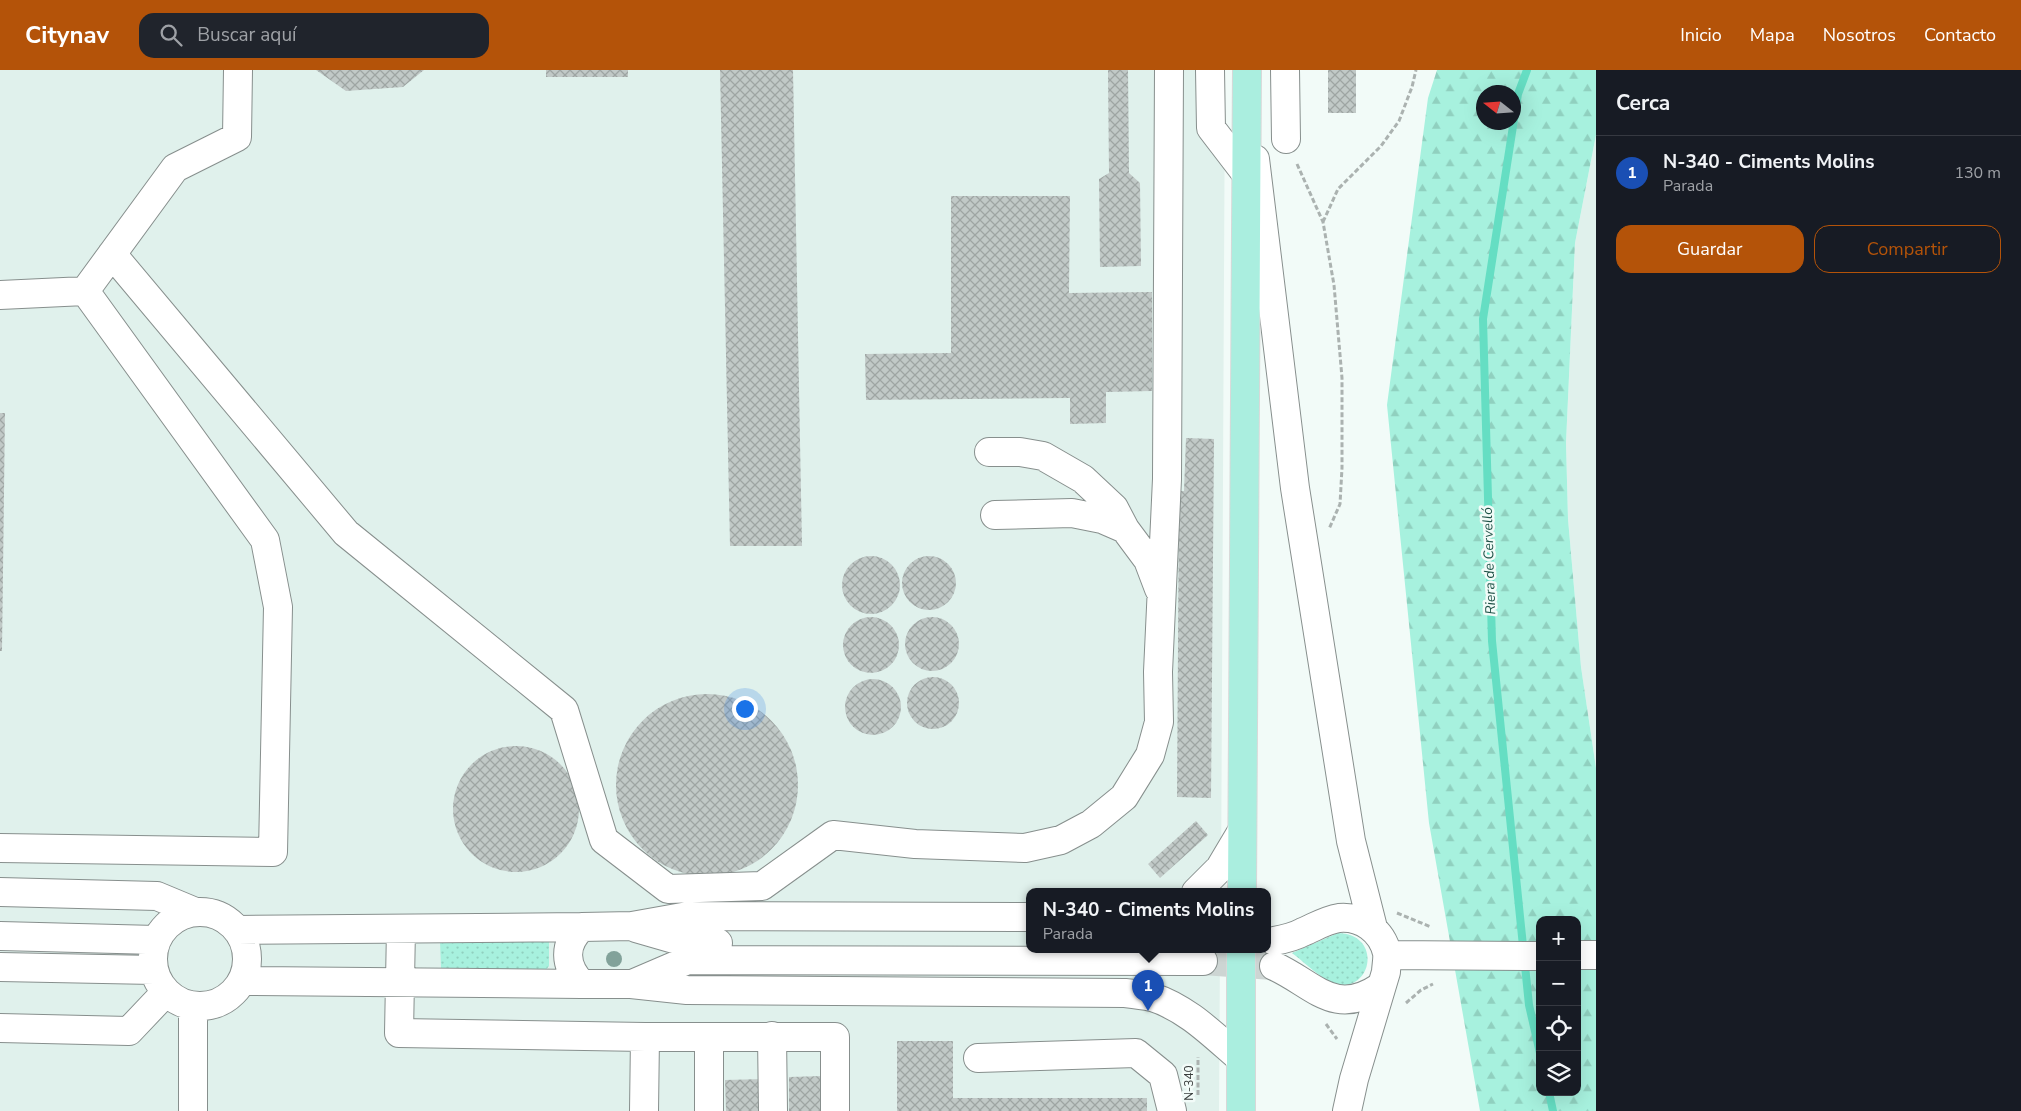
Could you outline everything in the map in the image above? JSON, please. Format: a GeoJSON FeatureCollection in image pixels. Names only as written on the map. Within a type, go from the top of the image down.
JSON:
{"type":"FeatureCollection","features":[{"type":"Feature","properties":{"kind":"main road"},"geometry":{"type":"LineString","coordinates":[[1242,888],[1247,80]]}},
{"type":"Feature","properties":{"kind":"main road"},"geometry":{"type":"LineString","coordinates":[[1240,1111],[1241,953]]}},
{"type":"Feature","properties":{"kind":"street"},"geometry":{"type":"LineString","coordinates":[[85,291],[175,168],[237,137],[238,70]]}},
{"type":"Feature","properties":{"kind":"street"},"geometry":{"type":"LineString","coordinates":[[112,254],[346,533],[564,710],[604,840],[668,889],[762,886],[833,835],[914,844],[1025,848],[1061,840],[1091,824],[1124,797],[1150,755],[1159,722],[1158,672],[1167,479],[1168,70]]}},
{"type":"Feature","properties":{"kind":"street"},"geometry":{"type":"LineString","coordinates":[[1210,70],[1211,128],[1246,175]]}},
{"type":"Feature","properties":{"kind":"street"},"geometry":{"type":"LineString","coordinates":[[1286,70],[1286,140]]}},
{"type":"Feature","properties":{"kind":"street"},"geometry":{"type":"LineString","coordinates":[[1247,80],[1295,488],[1350,841],[1373,928],[1383,940],[1388,955],[1386,972],[1354,1079],[1347,1111]]}},
{"type":"Feature","properties":{"kind":"street"},"geometry":{"type":"LineString","coordinates":[[0,295],[85,291]]}},
{"type":"Feature","properties":{"kind":"street"},"geometry":{"type":"LineString","coordinates":[[0,848],[273,852],[278,607],[265,540],[85,291]]}},
{"type":"Feature","properties":{"kind":"street"},"geometry":{"type":"LineString","coordinates":[[989,452],[1020,452],[1043,456],[1083,478],[1114,508],[1125,529],[1148,560],[1161,595]]}},
{"type":"Feature","properties":{"kind":"street"},"geometry":{"type":"LineString","coordinates":[[994,514],[1072,514],[1102,519],[1125,529]]}},
{"type":"Feature","properties":{"kind":"street"},"geometry":{"type":"LineString","coordinates":[[1200,888],[1220,868],[1242,831]]}},
{"type":"Feature","properties":{"kind":"street"},"geometry":{"type":"LineString","coordinates":[[0,892],[157,896],[193,911],[210,912],[226,919],[238,930],[245,942],[248,958],[242,981],[225,999],[210,1005],[193,1006],[179,1001],[160,981],[152,957],[156,940],[163,928],[176,917],[193,911]]}},
{"type":"Feature","properties":{"kind":"street"},"geometry":{"type":"LineString","coordinates":[[238,930],[632,926],[688,916],[1026,917]]}},
{"type":"Feature","properties":{"kind":"street"},"geometry":{"type":"LineString","coordinates":[[1373,928],[1355,920],[1339,918],[1320,923],[1288,939],[1274,954],[1291,974],[1321,994],[1339,1000],[1356,1000],[1369,995],[1380,987]]}},
{"type":"Feature","properties":{"kind":"street"},"geometry":{"type":"LineString","coordinates":[[582,926],[571,941],[568,953],[571,970],[582,984]]}},
{"type":"Feature","properties":{"kind":"street"},"geometry":{"type":"LineString","coordinates":[[632,926],[688,943],[1026,945]]}},
{"type":"Feature","properties":{"kind":"street"},"geometry":{"type":"LineString","coordinates":[[401,929],[398,1033],[645,1037],[835,1037],[835,1111]]}},
{"type":"Feature","properties":{"kind":"street"},"geometry":{"type":"LineString","coordinates":[[0,936],[156,940]]}},
{"type":"Feature","properties":{"kind":"street"},"geometry":{"type":"LineString","coordinates":[[1388,955],[1536,956]]}},
{"type":"Feature","properties":{"kind":"street"},"geometry":{"type":"LineString","coordinates":[[1581,955],[1596,955]]}},
{"type":"Feature","properties":{"kind":"street"},"geometry":{"type":"LineString","coordinates":[[631,984],[688,960],[1203,961]]}},
{"type":"Feature","properties":{"kind":"street"},"geometry":{"type":"LineString","coordinates":[[0,967],[160,981]]}},
{"type":"Feature","properties":{"kind":"street"},"geometry":{"type":"LineString","coordinates":[[0,1028],[129,1031],[160,981]]}},
{"type":"Feature","properties":{"kind":"street"},"geometry":{"type":"LineString","coordinates":[[242,981],[631,984],[688,990],[1125,992],[1150,996],[1169,1003],[1190,1016],[1241,1059]]}},
{"type":"Feature","properties":{"kind":"street"},"geometry":{"type":"LineString","coordinates":[[193,1006],[193,1111]]}},
{"type":"Feature","properties":{"kind":"street"},"geometry":{"type":"LineString","coordinates":[[772,1036],[773,1111]]}},
{"type":"Feature","properties":{"kind":"street"},"geometry":{"type":"LineString","coordinates":[[644,1111],[645,1037]]}},
{"type":"Feature","properties":{"kind":"street"},"geometry":{"type":"LineString","coordinates":[[708,1037],[709,1111]]}},
{"type":"Feature","properties":{"kind":"street"},"geometry":{"type":"LineString","coordinates":[[978,1058],[1136,1053],[1164,1074],[1172,1111]]}},
{"type":"Feature","properties":{"kind":"path"},"geometry":{"type":"LineString","coordinates":[[1323,222],[1338,189],[1381,146],[1399,121],[1412,87],[1416,70]]}},
{"type":"Feature","properties":{"kind":"path"},"geometry":{"type":"LineString","coordinates":[[1286,140],[1323,222],[1334,285],[1342,378],[1340,504],[1328,531],[1306,555]]}},
{"type":"Feature","properties":{"kind":"path"},"geometry":{"type":"LineString","coordinates":[[1393,908],[1398,913],[1412,920],[1437,928]]}},
{"type":"Feature","properties":{"kind":"path","name":"N-340"},"geometry":{"type":"LineString","coordinates":[[1198,1055],[1198,1104]]}},
{"type":"Feature","properties":{"kind":"shaded area"},"geometry":{"type":"Polygon","coordinates":[[[0,70],[1225,70],[1221,888],[1026,888],[1026,953],[1220,953],[1219,1111],[0,1111],[0,70]]]}},
{"type":"Feature","properties":{"kind":"shaded area"},"geometry":{"type":"Polygon","coordinates":[[[1596,135],[1596,768],[1581,667],[1568,519],[1566,443],[1575,243],[1596,135]]]}},
{"type":"Feature","properties":{"kind":"green space"},"geometry":{"type":"Polygon","coordinates":[[[1437,70],[1596,70],[1596,135],[1575,243],[1566,443],[1568,519],[1581,667],[1596,768],[1596,1111],[1480,1111],[1429,823],[1387,405],[1428,98],[1437,70]]]}},
{"type":"Feature","properties":{"kind":"green space"},"geometry":{"type":"Polygon","coordinates":[[[1338,933],[1352,936],[1362,943],[1367,952],[1364,972],[1358,980],[1348,984],[1336,984],[1325,979],[1292,953],[1338,933]]]}},
{"type":"Feature","properties":{"kind":"green space"},"geometry":{"type":"Polygon","coordinates":[[[549,940],[549,966],[545,971],[441,968],[440,941],[549,940]]]}},
{"type":"Feature","properties":{"kind":"building"},"geometry":{"type":"Polygon","coordinates":[[[316,70],[424,70],[403,87],[346,91],[316,70]]]}},
{"type":"Feature","properties":{"kind":"building"},"geometry":{"type":"Polygon","coordinates":[[[546,70],[628,70],[628,77],[546,77],[546,70]]]}},
{"type":"Feature","properties":{"kind":"building"},"geometry":{"type":"Polygon","coordinates":[[[720,70],[793,70],[802,546],[730,546],[720,70]]]}},
{"type":"Feature","properties":{"kind":"building"},"geometry":{"type":"Polygon","coordinates":[[[1108,70],[1128,70],[1129,173],[1140,183],[1141,266],[1100,267],[1099,179],[1109,173],[1108,70]]]}},
{"type":"Feature","properties":{"kind":"building"},"geometry":{"type":"Polygon","coordinates":[[[1328,70],[1356,70],[1356,113],[1328,113],[1328,70]]]}},
{"type":"Feature","properties":{"kind":"building"},"geometry":{"type":"Polygon","coordinates":[[[951,196],[1070,196],[1069,293],[1152,292],[1152,391],[1106,392],[1106,423],[1070,424],[1070,398],[866,400],[865,354],[951,353],[951,196]]]}},
{"type":"Feature","properties":{"kind":"building"},"geometry":{"type":"Polygon","coordinates":[[[0,413],[5,413],[2,651],[0,651],[0,413]]]}},
{"type":"Feature","properties":{"kind":"building"},"geometry":{"type":"Polygon","coordinates":[[[1186,438],[1214,439],[1211,798],[1177,797],[1179,491],[1184,491],[1186,438]]]}},
{"type":"Feature","properties":{"kind":"building"},"geometry":{"type":"Polygon","coordinates":[[[871,556],[882,558],[895,569],[900,585],[898,596],[887,609],[871,614],[860,612],[847,601],[842,585],[844,574],[855,561],[871,556]]]}},
{"type":"Feature","properties":{"kind":"building"},"geometry":{"type":"Polygon","coordinates":[[[924,556],[934,556],[944,560],[952,568],[956,583],[952,598],[944,606],[934,610],[924,610],[914,606],[906,598],[902,588],[902,578],[906,568],[914,560],[924,556]]]}},
{"type":"Feature","properties":{"kind":"building"},"geometry":{"type":"Polygon","coordinates":[[[871,617],[882,619],[891,625],[897,634],[899,645],[897,656],[891,665],[882,671],[871,673],[860,671],[851,665],[845,656],[843,645],[845,634],[851,625],[860,619],[871,617]]]}},
{"type":"Feature","properties":{"kind":"building"},"geometry":{"type":"Polygon","coordinates":[[[927,617],[937,617],[947,621],[955,629],[959,644],[955,659],[947,667],[937,671],[927,671],[917,667],[909,659],[905,649],[905,639],[909,629],[917,621],[927,617]]]}},
{"type":"Feature","properties":{"kind":"building"},"geometry":{"type":"Polygon","coordinates":[[[928,677],[938,677],[947,681],[955,689],[959,703],[955,717],[947,725],[938,729],[928,729],[919,725],[911,717],[907,708],[907,698],[911,689],[919,681],[928,677]]]}},
{"type":"Feature","properties":{"kind":"building"},"geometry":{"type":"Polygon","coordinates":[[[873,679],[884,681],[893,687],[899,696],[901,707],[899,718],[893,727],[884,733],[873,735],[862,733],[853,727],[847,718],[845,707],[847,696],[853,687],[862,681],[873,679]]]}},
{"type":"Feature","properties":{"kind":"building"},"geometry":{"type":"Polygon","coordinates":[[[716,694],[725,695],[750,704],[772,720],[788,742],[797,767],[797,803],[788,828],[772,850],[750,866],[734,872],[716,876],[698,876],[689,875],[664,866],[649,856],[636,843],[626,828],[617,803],[616,776],[617,767],[626,742],[636,727],[649,714],[664,704],[689,695],[716,694]]]}},
{"type":"Feature","properties":{"kind":"building"},"geometry":{"type":"Polygon","coordinates":[[[516,746],[540,751],[560,765],[574,785],[579,809],[574,833],[560,853],[540,867],[516,872],[492,867],[472,853],[458,833],[453,809],[458,785],[472,765],[492,751],[516,746]]]}},
{"type":"Feature","properties":{"kind":"building"},"geometry":{"type":"Polygon","coordinates":[[[1196,821],[1208,835],[1160,878],[1148,864],[1196,821]]]}},
{"type":"Feature","properties":{"kind":"building"},"geometry":{"type":"Polygon","coordinates":[[[897,1041],[953,1041],[953,1098],[1147,1098],[1147,1111],[897,1111],[897,1041]]]}},
{"type":"Feature","properties":{"kind":"building"},"geometry":{"type":"Polygon","coordinates":[[[823,1076],[823,1111],[789,1111],[789,1077],[823,1076]]]}},
{"type":"Feature","properties":{"kind":"building"},"geometry":{"type":"Polygon","coordinates":[[[764,1079],[764,1111],[726,1111],[725,1080],[764,1079]]]}},
{"type":"Feature","properties":{"kind":"waterway","name":"Riera de Cervelló"},"geometry":{"type":"LineString","coordinates":[[1527,70],[1518,94],[1483,319],[1492,641],[1529,1005],[1540,1051]]}},
{"type":"Feature","properties":{"kind":"waterway","name":"Riera de Cervelló"},"geometry":{"type":"LineString","coordinates":[[1550,1096],[1553,1111]]}},
{"type":"Feature","properties":{"kind":"tunnel"},"geometry":{"type":"LineString","coordinates":[[1203,961],[1274,966]]}},
{"type":"Feature","properties":{"kind":"place","name":"N-340 - Ciments Molins"},"geometry":{"type":"Point","coordinates":[1148,1011]}}]}
